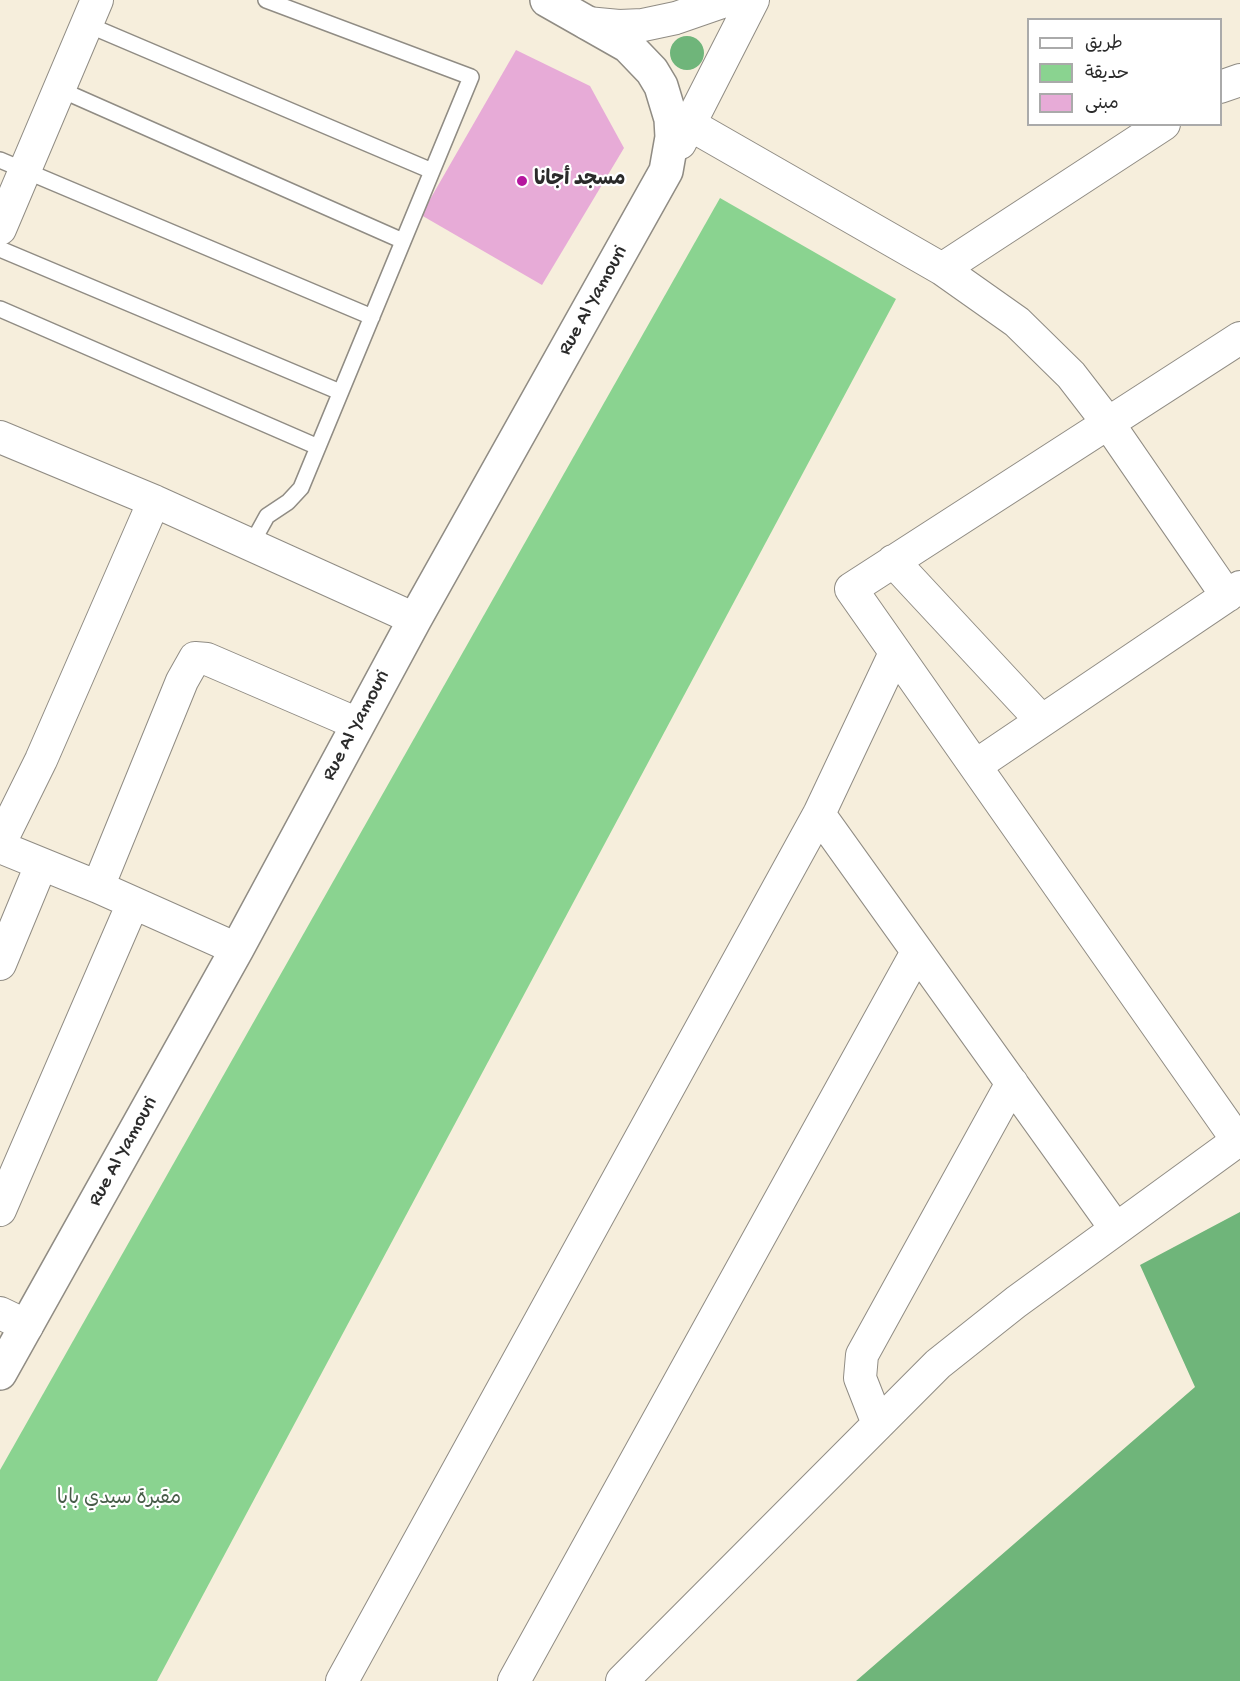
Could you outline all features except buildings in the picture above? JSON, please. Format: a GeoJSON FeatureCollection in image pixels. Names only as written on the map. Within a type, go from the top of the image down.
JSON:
{"type":"FeatureCollection","features":[{"type":"Feature","properties":{"kind":"street"},"geometry":{"type":"LineString","coordinates":[[547,0],[628,46],[673,97],[682,99],[699,95],[709,87]]}},
{"type":"Feature","properties":{"kind":"street"},"geometry":{"type":"LineString","coordinates":[[657,78],[648,49],[650,39],[656,30],[682,16],[728,0]]}},
{"type":"Feature","properties":{"kind":"street"},"geometry":{"type":"LineString","coordinates":[[666,171],[753,0]]}},
{"type":"Feature","properties":{"kind":"street"},"geometry":{"type":"LineString","coordinates":[[0,229],[12,166],[59,89],[92,12]]}},
{"type":"Feature","properties":{"kind":"street"},"geometry":{"type":"LineString","coordinates":[[587,23],[619,26],[704,14],[718,21],[726,34],[724,56]]}},
{"type":"Feature","properties":{"kind":"street","name":"Rue Al Yamouri"},"geometry":{"type":"LineString","coordinates":[[0,1373],[14,1319],[237,949],[415,619],[666,171],[671,145],[671,119],[657,78]]}},
{"type":"Feature","properties":{"kind":"street"},"geometry":{"type":"LineString","coordinates":[[1222,87],[1240,80]]}},
{"type":"Feature","properties":{"kind":"street"},"geometry":{"type":"LineString","coordinates":[[689,124],[942,269],[1017,322],[1071,375],[1234,592],[975,766]]}},
{"type":"Feature","properties":{"kind":"street"},"geometry":{"type":"LineString","coordinates":[[942,269],[1161,126]]}},
{"type":"Feature","properties":{"kind":"street"},"geometry":{"type":"LineString","coordinates":[[622,1681],[938,1364],[1116,1229],[1239,1140],[851,589],[1240,338]]}},
{"type":"Feature","properties":{"kind":"street"},"geometry":{"type":"LineString","coordinates":[[0,437],[154,501],[415,619]]}},
{"type":"Feature","properties":{"kind":"street"},"geometry":{"type":"LineString","coordinates":[[154,501],[0,845],[41,865],[98,887],[237,949]]}},
{"type":"Feature","properties":{"kind":"street"},"geometry":{"type":"LineString","coordinates":[[893,561],[1041,720]]}},
{"type":"Feature","properties":{"kind":"street"},"geometry":{"type":"LineString","coordinates":[[342,1681],[819,814],[895,653]]}},
{"type":"Feature","properties":{"kind":"street"},"geometry":{"type":"LineString","coordinates":[[98,887],[182,681],[195,658],[207,658],[358,724]]}},
{"type":"Feature","properties":{"kind":"street"},"geometry":{"type":"LineString","coordinates":[[819,814],[1116,1229]]}},
{"type":"Feature","properties":{"kind":"street"},"geometry":{"type":"LineString","coordinates":[[0,964],[41,865]]}},
{"type":"Feature","properties":{"kind":"street"},"geometry":{"type":"LineString","coordinates":[[0,1210],[133,903]]}},
{"type":"Feature","properties":{"kind":"street"},"geometry":{"type":"LineString","coordinates":[[514,1681],[917,952]]}},
{"type":"Feature","properties":{"kind":"street"},"geometry":{"type":"LineString","coordinates":[[878,1424],[860,1378],[862,1355],[1012,1083]]}},
{"type":"Feature","properties":{"kind":"lane"},"geometry":{"type":"LineString","coordinates":[[251,545],[267,516],[288,502],[301,488],[471,77],[266,0]]}},
{"type":"Feature","properties":{"kind":"lane"},"geometry":{"type":"LineString","coordinates":[[92,12],[432,171]]}},
{"type":"Feature","properties":{"kind":"lane"},"geometry":{"type":"LineString","coordinates":[[59,89],[403,241]]}},
{"type":"Feature","properties":{"kind":"lane"},"geometry":{"type":"LineString","coordinates":[[12,166],[372,317]]}},
{"type":"Feature","properties":{"kind":"lane"},"geometry":{"type":"LineString","coordinates":[[0,249],[340,392]]}},
{"type":"Feature","properties":{"kind":"lane"},"geometry":{"type":"LineString","coordinates":[[0,309],[318,447]]}},
{"type":"Feature","properties":{"kind":"green space"},"geometry":{"type":"Polygon","coordinates":[[[687,36],[699,41],[704,53],[699,65],[687,70],[675,65],[670,53],[675,41],[687,36]]]}},
{"type":"Feature","properties":{"kind":"green space","name":"مقبرة سيدي بابا"},"geometry":{"type":"Polygon","coordinates":[[[720,198],[896,299],[157,1681],[0,1681],[0,1470],[720,198]]]}},
{"type":"Feature","properties":{"kind":"green space"},"geometry":{"type":"Polygon","coordinates":[[[1240,1212],[1240,1681],[856,1681],[1195,1387],[1140,1265],[1240,1212]]]}},
{"type":"Feature","properties":{"kind":"place","name":"مسجد أجانا"},"geometry":{"type":"Point","coordinates":[522,181]}}]}
